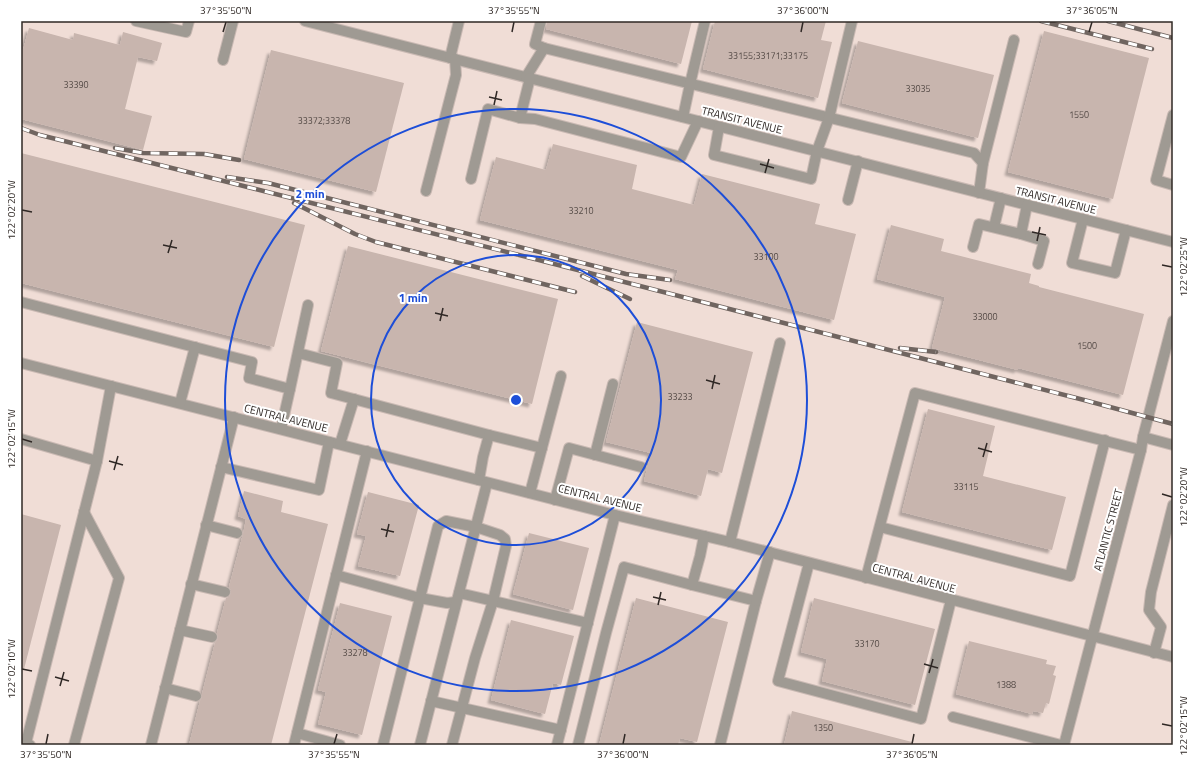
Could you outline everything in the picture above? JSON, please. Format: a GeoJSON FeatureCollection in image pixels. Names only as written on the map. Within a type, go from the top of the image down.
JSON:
{"type":"FeatureCollection","features":[{"type":"Feature","properties":{"kind":"street"},"geometry":{"type":"LineString","coordinates":[[136,21],[186,32],[189,21]]}},
{"type":"Feature","properties":{"kind":"street"},"geometry":{"type":"LineString","coordinates":[[223,60],[233,21]]}},
{"type":"Feature","properties":{"kind":"street","name":"TRANSIT AVENUE"},"geometry":{"type":"LineString","coordinates":[[305,21],[1173,242]]}},
{"type":"Feature","properties":{"kind":"street"},"geometry":{"type":"LineString","coordinates":[[426,191],[456,75],[452,59],[459,21]]}},
{"type":"Feature","properties":{"kind":"street"},"geometry":{"type":"LineString","coordinates":[[541,21],[535,44],[544,48],[974,153],[982,163]]}},
{"type":"Feature","properties":{"kind":"street"},"geometry":{"type":"LineString","coordinates":[[683,117],[705,21]]}},
{"type":"Feature","properties":{"kind":"street"},"geometry":{"type":"LineString","coordinates":[[719,127],[714,155],[811,180],[817,151],[829,118],[852,21]]}},
{"type":"Feature","properties":{"kind":"street"},"geometry":{"type":"LineString","coordinates":[[979,193],[982,163],[1014,40]]}},
{"type":"Feature","properties":{"kind":"street"},"geometry":{"type":"LineString","coordinates":[[520,118],[528,78],[544,48]]}},
{"type":"Feature","properties":{"kind":"street"},"geometry":{"type":"LineString","coordinates":[[471,179],[488,109],[520,118],[535,119],[681,158],[698,121]]}},
{"type":"Feature","properties":{"kind":"street"},"geometry":{"type":"LineString","coordinates":[[1173,115],[1156,180],[1173,185]]}},
{"type":"Feature","properties":{"kind":"street"},"geometry":{"type":"LineString","coordinates":[[848,200],[858,161]]}},
{"type":"Feature","properties":{"kind":"street"},"geometry":{"type":"LineString","coordinates":[[994,227],[1001,198]]}},
{"type":"Feature","properties":{"kind":"street"},"geometry":{"type":"LineString","coordinates":[[1021,234],[1027,205]]}},
{"type":"Feature","properties":{"kind":"street"},"geometry":{"type":"LineString","coordinates":[[1083,219],[1072,263],[1115,273],[1126,230]]}},
{"type":"Feature","properties":{"kind":"street"},"geometry":{"type":"LineString","coordinates":[[973,246],[979,224],[1021,234],[1044,241],[1038,264]]}},
{"type":"Feature","properties":{"kind":"street"},"geometry":{"type":"LineString","coordinates":[[21,302],[252,362],[249,378],[290,389]]}},
{"type":"Feature","properties":{"kind":"street"},"geometry":{"type":"LineString","coordinates":[[281,429],[308,305]]}},
{"type":"Feature","properties":{"kind":"street","name":"ATLANTIC STREET"},"geometry":{"type":"LineString","coordinates":[[1064,745],[1173,321]]}},
{"type":"Feature","properties":{"kind":"street"},"geometry":{"type":"LineString","coordinates":[[730,542],[780,343]]}},
{"type":"Feature","properties":{"kind":"street"},"geometry":{"type":"LineString","coordinates":[[180,403],[195,348]]}},
{"type":"Feature","properties":{"kind":"street"},"geometry":{"type":"LineString","coordinates":[[298,353],[337,363],[331,393],[542,448]]}},
{"type":"Feature","properties":{"kind":"street","name":"CENTRAL AVENUE"},"geometry":{"type":"LineString","coordinates":[[21,363],[555,500],[770,552],[1173,657]]}},
{"type":"Feature","properties":{"kind":"street"},"geometry":{"type":"LineString","coordinates":[[530,493],[561,376]]}},
{"type":"Feature","properties":{"kind":"street"},"geometry":{"type":"LineString","coordinates":[[595,455],[613,384]]}},
{"type":"Feature","properties":{"kind":"street"},"geometry":{"type":"LineString","coordinates":[[30,745],[26,743],[97,461],[111,386]]}},
{"type":"Feature","properties":{"kind":"street"},"geometry":{"type":"LineString","coordinates":[[866,578],[915,393],[1141,450]]}},
{"type":"Feature","properties":{"kind":"street"},"geometry":{"type":"LineString","coordinates":[[340,444],[354,399]]}},
{"type":"Feature","properties":{"kind":"street"},"geometry":{"type":"LineString","coordinates":[[151,745],[234,417]]}},
{"type":"Feature","properties":{"kind":"street"},"geometry":{"type":"LineString","coordinates":[[420,745],[476,527],[483,481],[483,457],[489,435]]}},
{"type":"Feature","properties":{"kind":"street"},"geometry":{"type":"LineString","coordinates":[[1144,437],[1173,445]]}},
{"type":"Feature","properties":{"kind":"street"},"geometry":{"type":"LineString","coordinates":[[21,439],[97,461]]}},
{"type":"Feature","properties":{"kind":"street"},"geometry":{"type":"LineString","coordinates":[[880,527],[1070,576],[1105,440]]}},
{"type":"Feature","properties":{"kind":"street"},"geometry":{"type":"LineString","coordinates":[[221,467],[319,490],[329,442]]}},
{"type":"Feature","properties":{"kind":"street"},"geometry":{"type":"LineString","coordinates":[[555,500],[569,448],[641,466]]}},
{"type":"Feature","properties":{"kind":"street"},"geometry":{"type":"LineString","coordinates":[[294,745],[367,451]]}},
{"type":"Feature","properties":{"kind":"street"},"geometry":{"type":"LineString","coordinates":[[1154,653],[1161,628],[1149,610],[1151,592],[1173,504]]}},
{"type":"Feature","properties":{"kind":"street"},"geometry":{"type":"LineString","coordinates":[[74,745],[119,578],[84,512]]}},
{"type":"Feature","properties":{"kind":"street"},"geometry":{"type":"LineString","coordinates":[[557,745],[615,515]]}},
{"type":"Feature","properties":{"kind":"street"},"geometry":{"type":"LineString","coordinates":[[383,745],[438,526],[446,522],[476,527],[500,535],[504,539],[506,546],[493,601],[475,658],[452,745]]}},
{"type":"Feature","properties":{"kind":"street"},"geometry":{"type":"LineString","coordinates":[[206,525],[237,533]]}},
{"type":"Feature","properties":{"kind":"street"},"geometry":{"type":"LineString","coordinates":[[692,584],[704,536]]}},
{"type":"Feature","properties":{"kind":"street"},"geometry":{"type":"LineString","coordinates":[[720,745],[756,601],[770,552]]}},
{"type":"Feature","properties":{"kind":"street"},"geometry":{"type":"LineString","coordinates":[[809,562],[778,681],[921,719],[951,600]]}},
{"type":"Feature","properties":{"kind":"street"},"geometry":{"type":"LineString","coordinates":[[578,745],[624,567],[756,601]]}},
{"type":"Feature","properties":{"kind":"street"},"geometry":{"type":"LineString","coordinates":[[336,575],[420,598],[446,603],[458,598],[493,601],[588,623]]}},
{"type":"Feature","properties":{"kind":"street"},"geometry":{"type":"LineString","coordinates":[[192,584],[224,592]]}},
{"type":"Feature","properties":{"kind":"street"},"geometry":{"type":"LineString","coordinates":[[180,630],[212,637]]}},
{"type":"Feature","properties":{"kind":"street"},"geometry":{"type":"LineString","coordinates":[[165,688],[196,696]]}},
{"type":"Feature","properties":{"kind":"street"},"geometry":{"type":"LineString","coordinates":[[431,701],[561,730]]}},
{"type":"Feature","properties":{"kind":"street"},"geometry":{"type":"LineString","coordinates":[[953,717],[1061,745]]}},
{"type":"Feature","properties":{"kind":"street"},"geometry":{"type":"LineString","coordinates":[[297,733],[340,745]]}},
{"type":"Feature","properties":{"kind":"building"},"geometry":{"type":"Polygon","coordinates":[[[547,21],[692,21],[681,64],[546,29],[547,21]]]}},
{"type":"Feature","properties":{"kind":"building"},"geometry":{"type":"Polygon","coordinates":[[[715,21],[826,21],[821,40],[832,42],[818,98],[703,69],[715,21]]]}},
{"type":"Feature","properties":{"kind":"building"},"geometry":{"type":"Polygon","coordinates":[[[29,28],[73,40],[74,33],[120,45],[123,32],[162,43],[157,61],[138,57],[125,109],[152,116],[143,150],[21,119],[21,49],[23,50],[29,28]]]}},
{"type":"Feature","properties":{"kind":"building"},"geometry":{"type":"Polygon","coordinates":[[[1044,31],[1149,58],[1113,199],[1008,172],[1044,31]]]}},
{"type":"Feature","properties":{"kind":"building"},"geometry":{"type":"Polygon","coordinates":[[[858,41],[994,75],[978,138],[842,103],[858,41]]]}},
{"type":"Feature","properties":{"kind":"building"},"geometry":{"type":"Polygon","coordinates":[[[271,50],[404,83],[376,192],[244,159],[271,50]]]}},
{"type":"Feature","properties":{"kind":"building"},"geometry":{"type":"Polygon","coordinates":[[[553,144],[637,165],[632,189],[694,205],[702,174],[820,204],[815,224],[856,234],[834,320],[675,279],[678,270],[480,220],[496,157],[546,170],[553,144]]]}},
{"type":"Feature","properties":{"kind":"building"},"geometry":{"type":"Polygon","coordinates":[[[21,153],[305,225],[274,347],[21,283],[21,153]]]}},
{"type":"Feature","properties":{"kind":"building"},"geometry":{"type":"Polygon","coordinates":[[[891,225],[944,239],[941,251],[1031,274],[1029,283],[1039,287],[1144,314],[1123,395],[932,348],[945,297],[877,279],[891,225]]]}},
{"type":"Feature","properties":{"kind":"building"},"geometry":{"type":"Polygon","coordinates":[[[348,246],[558,299],[532,404],[321,351],[348,246]]]}},
{"type":"Feature","properties":{"kind":"building"},"geometry":{"type":"Polygon","coordinates":[[[637,322],[753,352],[722,473],[708,469],[701,496],[644,481],[651,453],[606,442],[637,322]]]}},
{"type":"Feature","properties":{"kind":"building"},"geometry":{"type":"Polygon","coordinates":[[[928,409],[995,426],[983,476],[1066,497],[1052,550],[902,512],[928,409]]]}},
{"type":"Feature","properties":{"kind":"building"},"geometry":{"type":"Polygon","coordinates":[[[244,491],[283,501],[281,512],[328,524],[271,745],[189,745],[215,643],[218,639],[217,633],[226,598],[229,597],[231,593],[229,587],[246,519],[238,516],[244,491]]]}},
{"type":"Feature","properties":{"kind":"building"},"geometry":{"type":"Polygon","coordinates":[[[368,492],[419,505],[400,576],[358,566],[366,536],[357,534],[368,492]]]}},
{"type":"Feature","properties":{"kind":"building"},"geometry":{"type":"Polygon","coordinates":[[[21,514],[61,525],[24,669],[21,668],[21,514]]]}},
{"type":"Feature","properties":{"kind":"building"},"geometry":{"type":"Polygon","coordinates":[[[529,533],[589,548],[573,610],[513,594],[529,533]]]}},
{"type":"Feature","properties":{"kind":"building"},"geometry":{"type":"Polygon","coordinates":[[[636,598],[728,622],[697,742],[680,738],[678,745],[599,745],[636,598]]]}},
{"type":"Feature","properties":{"kind":"building"},"geometry":{"type":"Polygon","coordinates":[[[814,598],[935,629],[915,705],[822,681],[827,659],[801,652],[814,598]]]}},
{"type":"Feature","properties":{"kind":"building"},"geometry":{"type":"Polygon","coordinates":[[[340,603],[392,616],[362,735],[318,724],[326,692],[318,690],[340,603]]]}},
{"type":"Feature","properties":{"kind":"building"},"geometry":{"type":"Polygon","coordinates":[[[511,620],[574,636],[561,685],[553,683],[545,714],[491,700],[511,620]]]}},
{"type":"Feature","properties":{"kind":"building"},"geometry":{"type":"Polygon","coordinates":[[[969,641],[1047,660],[1046,664],[1056,666],[1053,675],[1056,676],[1049,704],[1046,703],[1043,713],[1033,711],[1032,714],[956,694],[969,641]]]}},
{"type":"Feature","properties":{"kind":"building"},"geometry":{"type":"Polygon","coordinates":[[[792,711],[912,742],[911,745],[784,745],[792,711]]]}},
{"type":"Feature","properties":{"kind":"railway"},"geometry":{"type":"LineString","coordinates":[[1041,21],[1152,49]]}},
{"type":"Feature","properties":{"kind":"railway"},"geometry":{"type":"LineString","coordinates":[[1108,21],[1173,38]]}},
{"type":"Feature","properties":{"kind":"railway"},"geometry":{"type":"LineString","coordinates":[[21,128],[40,135],[531,258],[1173,424]]}},
{"type":"Feature","properties":{"kind":"railway"},"geometry":{"type":"LineString","coordinates":[[115,148],[143,153],[204,154],[239,160]]}},
{"type":"Feature","properties":{"kind":"railway"},"geometry":{"type":"LineString","coordinates":[[227,177],[268,183],[626,274],[670,280]]}},
{"type":"Feature","properties":{"kind":"railway"},"geometry":{"type":"LineString","coordinates":[[294,203],[355,234],[376,242],[575,292]]}},
{"type":"Feature","properties":{"kind":"railway"},"geometry":{"type":"LineString","coordinates":[[582,276],[630,299]]}},
{"type":"Feature","properties":{"kind":"railway"},"geometry":{"type":"LineString","coordinates":[[900,348],[936,352]]}}]}
